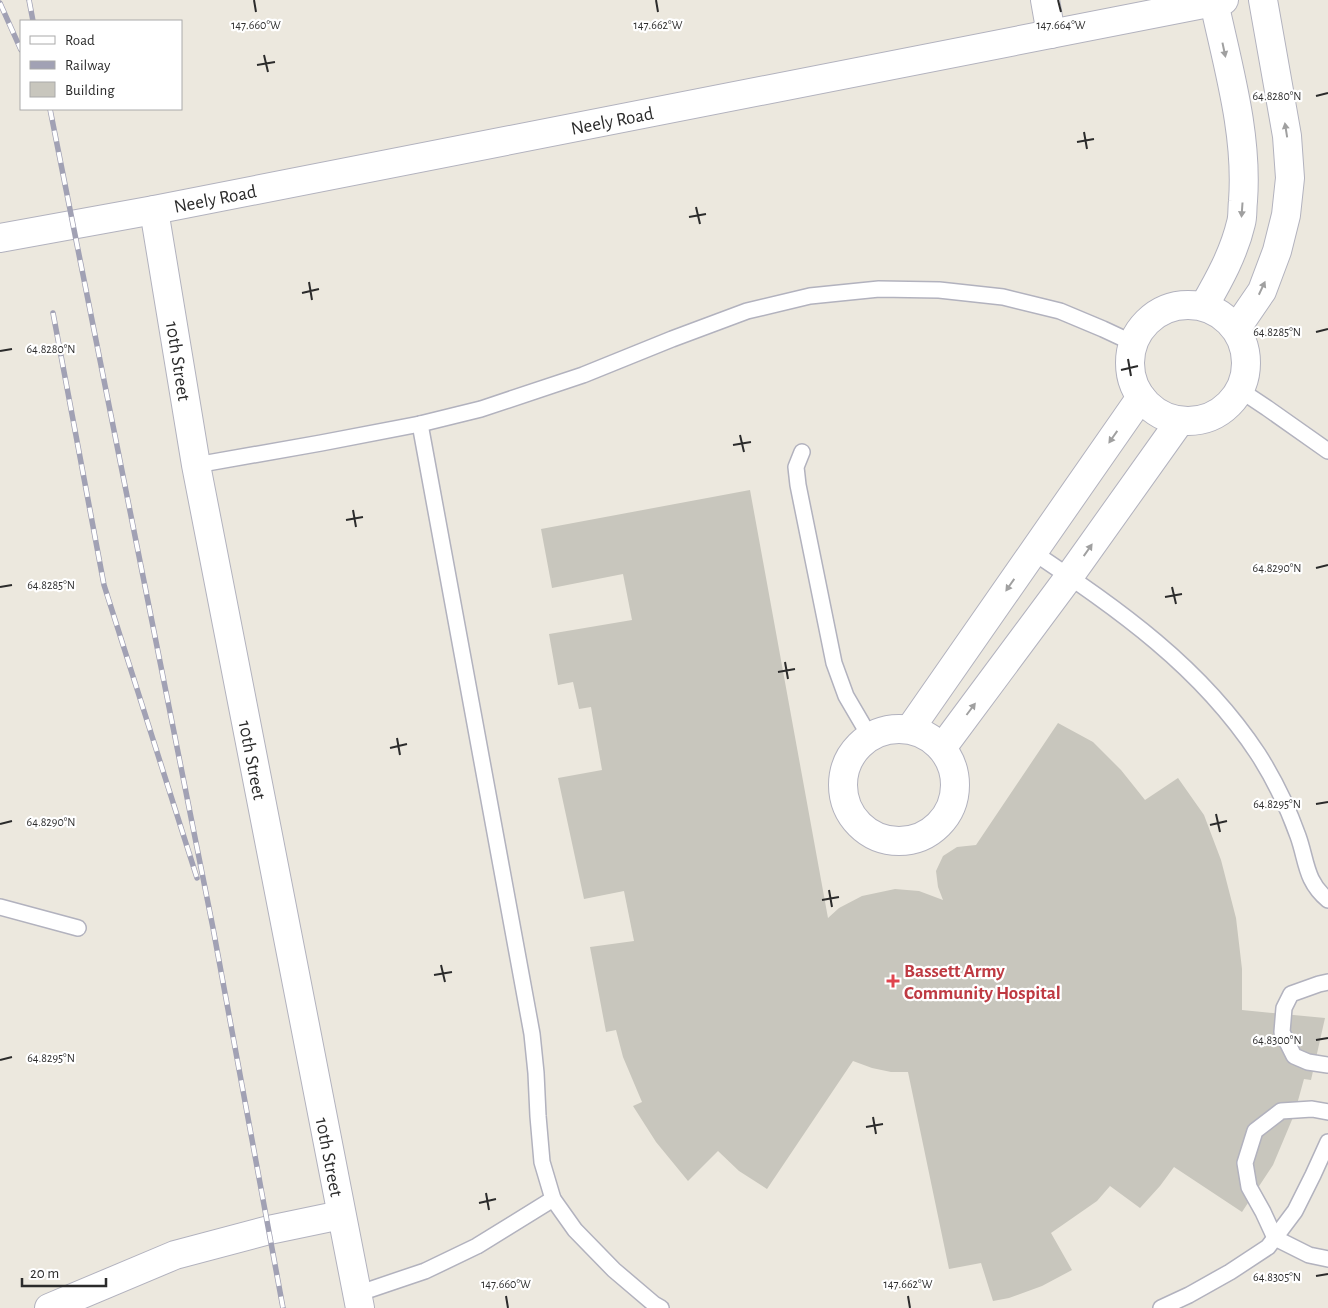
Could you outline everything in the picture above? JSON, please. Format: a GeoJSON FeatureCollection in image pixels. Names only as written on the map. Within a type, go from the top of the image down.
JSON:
{"type":"FeatureCollection","features":[{"type":"Feature","properties":{"kind":"street"},"geometry":{"type":"LineString","coordinates":[[1045,0],[1051,34]]}},
{"type":"Feature","properties":{"kind":"street"},"geometry":{"type":"LineString","coordinates":[[1236,329],[1262,291],[1277,251],[1286,215],[1290,178],[1287,136],[1263,0]]}},
{"type":"Feature","properties":{"kind":"street"},"geometry":{"type":"LineString","coordinates":[[1204,306],[1232,252],[1242,222],[1244,188],[1243,152],[1219,1]]}},
{"type":"Feature","properties":{"kind":"street","name":"Neely Road"},"geometry":{"type":"LineString","coordinates":[[0,238],[154,210],[1219,1]]}},
{"type":"Feature","properties":{"kind":"street","name":"10th Street"},"geometry":{"type":"LineString","coordinates":[[154,210],[196,465],[358,1301]]}},
{"type":"Feature","properties":{"kind":"street"},"geometry":{"type":"LineString","coordinates":[[1187,304],[1204,306],[1216,311],[1236,329],[1244,343],[1247,359],[1246,375],[1240,390],[1232,402],[1221,411],[1209,418],[1195,421],[1180,421],[1165,417],[1152,409],[1141,397],[1132,381],[1129,362],[1133,343],[1141,328],[1154,316],[1169,307],[1187,304]]}},
{"type":"Feature","properties":{"kind":"street"},"geometry":{"type":"LineString","coordinates":[[910,729],[1141,397]]}},
{"type":"Feature","properties":{"kind":"street"},"geometry":{"type":"LineString","coordinates":[[942,748],[1070,576],[1180,421]]}},
{"type":"Feature","properties":{"kind":"street"},"geometry":{"type":"LineString","coordinates":[[910,729],[922,733],[933,740],[942,748],[952,764],[956,782],[954,800],[947,817],[934,830],[918,839],[900,842],[882,839],[865,831],[853,818],[845,801],[843,783],[846,765],[856,749],[870,737],[882,731],[910,729]]}},
{"type":"Feature","properties":{"kind":"street"},"geometry":{"type":"LineString","coordinates":[[50,1308],[175,1255],[269,1230],[341,1215]]}},
{"type":"Feature","properties":{"kind":"lane"},"geometry":{"type":"LineString","coordinates":[[196,465],[420,424],[481,409],[583,375],[747,310],[810,296],[879,289],[938,290],[1003,297],[1060,311],[1133,343]]}},
{"type":"Feature","properties":{"kind":"lane"},"geometry":{"type":"LineString","coordinates":[[1240,390],[1328,451]]}},
{"type":"Feature","properties":{"kind":"lane"},"geometry":{"type":"LineString","coordinates":[[420,424],[532,1034],[542,1162],[553,1199],[575,1230],[614,1270],[661,1308]]}},
{"type":"Feature","properties":{"kind":"lane"},"geometry":{"type":"LineString","coordinates":[[802,452],[796,467],[798,485],[834,664],[846,696],[870,737]]}},
{"type":"Feature","properties":{"kind":"lane"},"geometry":{"type":"LineString","coordinates":[[1033,552],[1128,618],[1162,646],[1214,696],[1259,756],[1280,794],[1299,837],[1308,873],[1316,888],[1328,900]]}},
{"type":"Feature","properties":{"kind":"lane"},"geometry":{"type":"LineString","coordinates":[[0,908],[78,928]]}},
{"type":"Feature","properties":{"kind":"lane"},"geometry":{"type":"LineString","coordinates":[[1328,982],[1290,994],[1284,1008],[1282,1032],[1294,1056],[1308,1062],[1328,1065]]}},
{"type":"Feature","properties":{"kind":"lane"},"geometry":{"type":"LineString","coordinates":[[1328,1112],[1312,1109],[1280,1111],[1255,1131],[1246,1163],[1249,1187],[1275,1238],[1309,1255],[1328,1258]]}},
{"type":"Feature","properties":{"kind":"lane"},"geometry":{"type":"LineString","coordinates":[[1161,1308],[1230,1272],[1268,1247],[1295,1211],[1328,1142]]}},
{"type":"Feature","properties":{"kind":"lane"},"geometry":{"type":"LineString","coordinates":[[358,1301],[477,1246],[553,1199]]}},
{"type":"Feature","properties":{"kind":"building"},"geometry":{"type":"Polygon","coordinates":[[[750,490],[828,918],[839,908],[862,896],[895,889],[919,891],[943,900],[938,887],[936,871],[943,856],[957,847],[976,845],[1058,723],[1093,742],[1121,770],[1145,800],[1178,778],[1204,815],[1221,860],[1236,918],[1242,969],[1242,1010],[1325,1018],[1311,1080],[1304,1079],[1294,1115],[1273,1165],[1242,1212],[1174,1167],[1140,1208],[1110,1186],[1097,1201],[1051,1233],[1072,1270],[1042,1286],[1009,1298],[993,1301],[981,1263],[949,1269],[908,1072],[891,1072],[853,1061],[767,1189],[739,1171],[718,1151],[688,1181],[656,1142],[633,1106],[642,1102],[623,1057],[616,1030],[606,1032],[590,947],[634,941],[624,891],[584,899],[558,778],[602,770],[591,707],[579,709],[573,682],[558,685],[549,634],[632,620],[623,574],[552,588],[541,529],[750,490]]]}},
{"type":"Feature","properties":{"kind":"railway"},"geometry":{"type":"LineString","coordinates":[[29,0],[33,20]]}},
{"type":"Feature","properties":{"kind":"railway"},"geometry":{"type":"LineString","coordinates":[[0,3],[20,48]]}},
{"type":"Feature","properties":{"kind":"railway"},"geometry":{"type":"LineString","coordinates":[[50,110],[213,928],[283,1308]]}},
{"type":"Feature","properties":{"kind":"railway"},"geometry":{"type":"LineString","coordinates":[[53,313],[104,585],[197,878]]}},
{"type":"Feature","properties":{"kind":"place","name":"Bassett Army Community Hospital"},"geometry":{"type":"Point","coordinates":[893,981]}}]}
